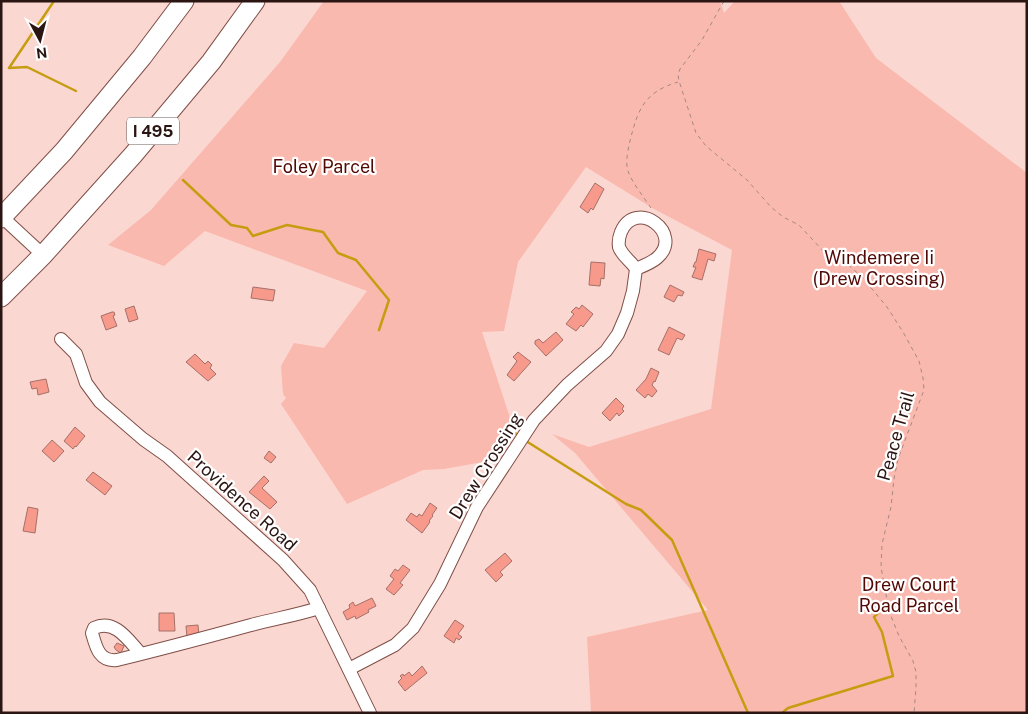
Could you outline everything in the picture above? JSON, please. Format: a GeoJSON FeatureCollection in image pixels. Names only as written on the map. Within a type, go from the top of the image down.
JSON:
{"type":"FeatureCollection","features":[{"type":"Feature","properties":{"kind":"highway"},"geometry":{"type":"LineString","coordinates":[[2,218],[64,151],[142,57],[184,1]]}},
{"type":"Feature","properties":{"kind":"highway","name":"I 495"},"geometry":{"type":"LineString","coordinates":[[1,297],[43,255],[127,161],[211,62],[255,1]]}},
{"type":"Feature","properties":{"kind":"street"},"geometry":{"type":"LineString","coordinates":[[2,218],[43,255]]}},
{"type":"Feature","properties":{"kind":"street"},"geometry":{"type":"LineString","coordinates":[[640,218],[652,220],[658,224],[664,234],[665,243],[663,250],[658,257],[636,269],[623,254],[618,238],[624,226],[630,220],[640,218]]}},
{"type":"Feature","properties":{"kind":"street","name":"Drew Crossing"},"geometry":{"type":"LineString","coordinates":[[349,669],[395,645],[413,628],[440,584],[477,507],[534,420],[567,385],[606,351],[618,334],[627,313],[636,269]]}},
{"type":"Feature","properties":{"kind":"street","name":"Providence Road"},"geometry":{"type":"LineString","coordinates":[[61,339],[76,354],[86,383],[100,402],[143,439],[167,456],[283,560],[310,590],[370,713]]}},
{"type":"Feature","properties":{"kind":"street"},"geometry":{"type":"LineString","coordinates":[[141,654],[319,608]]}},
{"type":"Feature","properties":{"kind":"path"},"geometry":{"type":"LineString","coordinates":[[658,224],[652,209],[628,172],[627,154],[636,116],[644,103],[664,86],[679,82],[678,75],[680,69],[702,40],[724,1]]}},
{"type":"Feature","properties":{"kind":"path","name":"Peace Trail"},"geometry":{"type":"LineString","coordinates":[[679,82],[696,133],[706,146],[746,180],[771,207],[799,225],[824,252],[845,262],[862,276],[903,332],[919,361],[924,390],[898,460],[891,506],[882,544],[881,567],[889,611],[899,636],[913,661],[916,672],[914,713]]}},
{"type":"Feature","properties":{"kind":"green space"},"geometry":{"type":"Polygon","coordinates":[[[324,1],[720,1],[724,13],[735,1],[839,1],[876,58],[1027,173],[1027,713],[591,713],[587,637],[708,610],[575,453],[552,434],[589,447],[711,409],[732,250],[654,209],[586,167],[518,262],[504,331],[482,332],[514,430],[494,461],[488,457],[483,462],[444,469],[423,470],[347,504],[281,404],[286,398],[283,394],[281,366],[294,343],[324,348],[367,291],[205,231],[164,266],[108,245],[151,210],[280,62],[324,1]]]}},
{"type":"Feature","properties":{"kind":"building"},"geometry":{"type":"Polygon","coordinates":[[[595,183],[604,189],[593,210],[591,208],[588,213],[580,207],[595,183]]]}},
{"type":"Feature","properties":{"kind":"building"},"geometry":{"type":"Polygon","coordinates":[[[699,249],[716,254],[714,261],[708,259],[702,280],[692,277],[699,249]]]}},
{"type":"Feature","properties":{"kind":"building"},"geometry":{"type":"Polygon","coordinates":[[[591,262],[605,263],[604,279],[601,278],[600,286],[589,285],[591,262]]]}},
{"type":"Feature","properties":{"kind":"building"},"geometry":{"type":"Polygon","coordinates":[[[670,285],[684,292],[682,296],[678,295],[674,302],[664,297],[670,285]]]}},
{"type":"Feature","properties":{"kind":"building"},"geometry":{"type":"Polygon","coordinates":[[[253,287],[275,290],[273,301],[251,298],[253,287]]]}},
{"type":"Feature","properties":{"kind":"building"},"geometry":{"type":"Polygon","coordinates":[[[582,305],[593,314],[583,327],[581,325],[576,331],[566,324],[574,314],[571,312],[576,307],[579,309],[582,305]]]}},
{"type":"Feature","properties":{"kind":"building"},"geometry":{"type":"Polygon","coordinates":[[[134,306],[138,319],[129,322],[125,309],[134,306]]]}},
{"type":"Feature","properties":{"kind":"building"},"geometry":{"type":"Polygon","coordinates":[[[114,312],[115,315],[113,316],[117,326],[106,330],[101,316],[114,312]]]}},
{"type":"Feature","properties":{"kind":"building"},"geometry":{"type":"Polygon","coordinates":[[[669,327],[685,335],[682,340],[677,338],[669,355],[658,350],[669,327]]]}},
{"type":"Feature","properties":{"kind":"building"},"geometry":{"type":"Polygon","coordinates":[[[556,332],[563,340],[546,356],[535,344],[535,341],[539,339],[543,343],[556,332]]]}},
{"type":"Feature","properties":{"kind":"building"},"geometry":{"type":"Polygon","coordinates":[[[518,352],[531,362],[514,381],[507,375],[517,361],[513,357],[518,352]]]}},
{"type":"Feature","properties":{"kind":"building"},"geometry":{"type":"Polygon","coordinates":[[[195,354],[205,364],[208,361],[212,365],[210,368],[216,374],[208,381],[186,362],[195,354]]]}},
{"type":"Feature","properties":{"kind":"building"},"geometry":{"type":"Polygon","coordinates":[[[651,368],[659,372],[652,385],[657,391],[652,397],[648,394],[645,398],[636,390],[646,379],[651,368]]]}},
{"type":"Feature","properties":{"kind":"building"},"geometry":{"type":"Polygon","coordinates":[[[46,379],[49,392],[38,395],[37,388],[32,389],[30,382],[46,379]]]}},
{"type":"Feature","properties":{"kind":"building"},"geometry":{"type":"Polygon","coordinates":[[[616,398],[624,406],[622,409],[624,411],[619,416],[617,413],[610,421],[602,413],[616,398]]]}},
{"type":"Feature","properties":{"kind":"building"},"geometry":{"type":"Polygon","coordinates":[[[75,427],[85,436],[73,449],[64,441],[75,427]]]}},
{"type":"Feature","properties":{"kind":"building"},"geometry":{"type":"Polygon","coordinates":[[[52,440],[64,451],[54,462],[42,451],[52,440]]]}},
{"type":"Feature","properties":{"kind":"building"},"geometry":{"type":"Polygon","coordinates":[[[269,451],[276,457],[271,463],[264,458],[269,451]]]}},
{"type":"Feature","properties":{"kind":"building"},"geometry":{"type":"Polygon","coordinates":[[[93,472],[112,486],[105,495],[86,480],[93,472]]]}},
{"type":"Feature","properties":{"kind":"building"},"geometry":{"type":"Polygon","coordinates":[[[264,476],[269,481],[262,488],[277,502],[270,509],[249,492],[264,476]]]}},
{"type":"Feature","properties":{"kind":"building"},"geometry":{"type":"Polygon","coordinates":[[[430,503],[437,508],[422,533],[406,520],[411,513],[417,517],[419,514],[422,516],[430,503]]]}},
{"type":"Feature","properties":{"kind":"building"},"geometry":{"type":"Polygon","coordinates":[[[28,507],[38,509],[35,533],[23,531],[28,507]]]}},
{"type":"Feature","properties":{"kind":"building"},"geometry":{"type":"Polygon","coordinates":[[[505,553],[512,561],[500,572],[503,575],[496,582],[485,570],[505,553]]]}},
{"type":"Feature","properties":{"kind":"building"},"geometry":{"type":"Polygon","coordinates":[[[403,565],[410,570],[400,583],[403,585],[394,595],[386,589],[394,579],[390,576],[395,569],[398,571],[403,565]]]}},
{"type":"Feature","properties":{"kind":"building"},"geometry":{"type":"Polygon","coordinates":[[[372,598],[376,606],[356,619],[355,616],[347,620],[343,612],[350,608],[349,605],[353,602],[355,606],[372,598]]]}},
{"type":"Feature","properties":{"kind":"building"},"geometry":{"type":"Polygon","coordinates":[[[159,613],[174,613],[175,631],[159,631],[159,613]]]}},
{"type":"Feature","properties":{"kind":"building"},"geometry":{"type":"Polygon","coordinates":[[[455,620],[464,626],[458,634],[462,637],[459,640],[456,638],[454,643],[444,636],[455,620]]]}},
{"type":"Feature","properties":{"kind":"building"},"geometry":{"type":"Polygon","coordinates":[[[198,625],[199,637],[187,638],[186,626],[198,625]]]}},
{"type":"Feature","properties":{"kind":"building"},"geometry":{"type":"Polygon","coordinates":[[[117,643],[124,646],[121,653],[114,647],[117,643]]]}},
{"type":"Feature","properties":{"kind":"building"},"geometry":{"type":"Polygon","coordinates":[[[422,666],[427,673],[405,691],[398,682],[402,678],[400,676],[403,674],[404,676],[409,672],[412,676],[422,666]]]}},
{"type":"Feature","properties":{"kind":"waterway"},"geometry":{"type":"LineString","coordinates":[[54,1],[9,68],[27,67],[76,91]]}},
{"type":"Feature","properties":{"kind":"waterway"},"geometry":{"type":"LineString","coordinates":[[183,180],[231,225],[247,228],[253,236],[287,225],[323,232],[338,253],[356,260],[389,300],[379,330]]}},
{"type":"Feature","properties":{"kind":"waterway"},"geometry":{"type":"LineString","coordinates":[[506,428],[520,436]]}},
{"type":"Feature","properties":{"kind":"waterway"},"geometry":{"type":"LineString","coordinates":[[526,441],[626,504],[641,510],[672,540],[748,713]]}},
{"type":"Feature","properties":{"kind":"waterway"},"geometry":{"type":"LineString","coordinates":[[782,713],[788,708],[893,676],[882,632],[874,617],[880,611],[889,609]]}},
{"type":"Feature","properties":{"kind":"park label","name":"Foley Parcel"},"geometry":{"type":"Point","coordinates":[324,167]}},
{"type":"Feature","properties":{"kind":"park label","name":"Windemere Ii (Drew Crossing)"},"geometry":{"type":"Point","coordinates":[879,268]}},
{"type":"Feature","properties":{"kind":"park label","name":"Drew Court Road Parcel"},"geometry":{"type":"Point","coordinates":[909,595]}}]}
